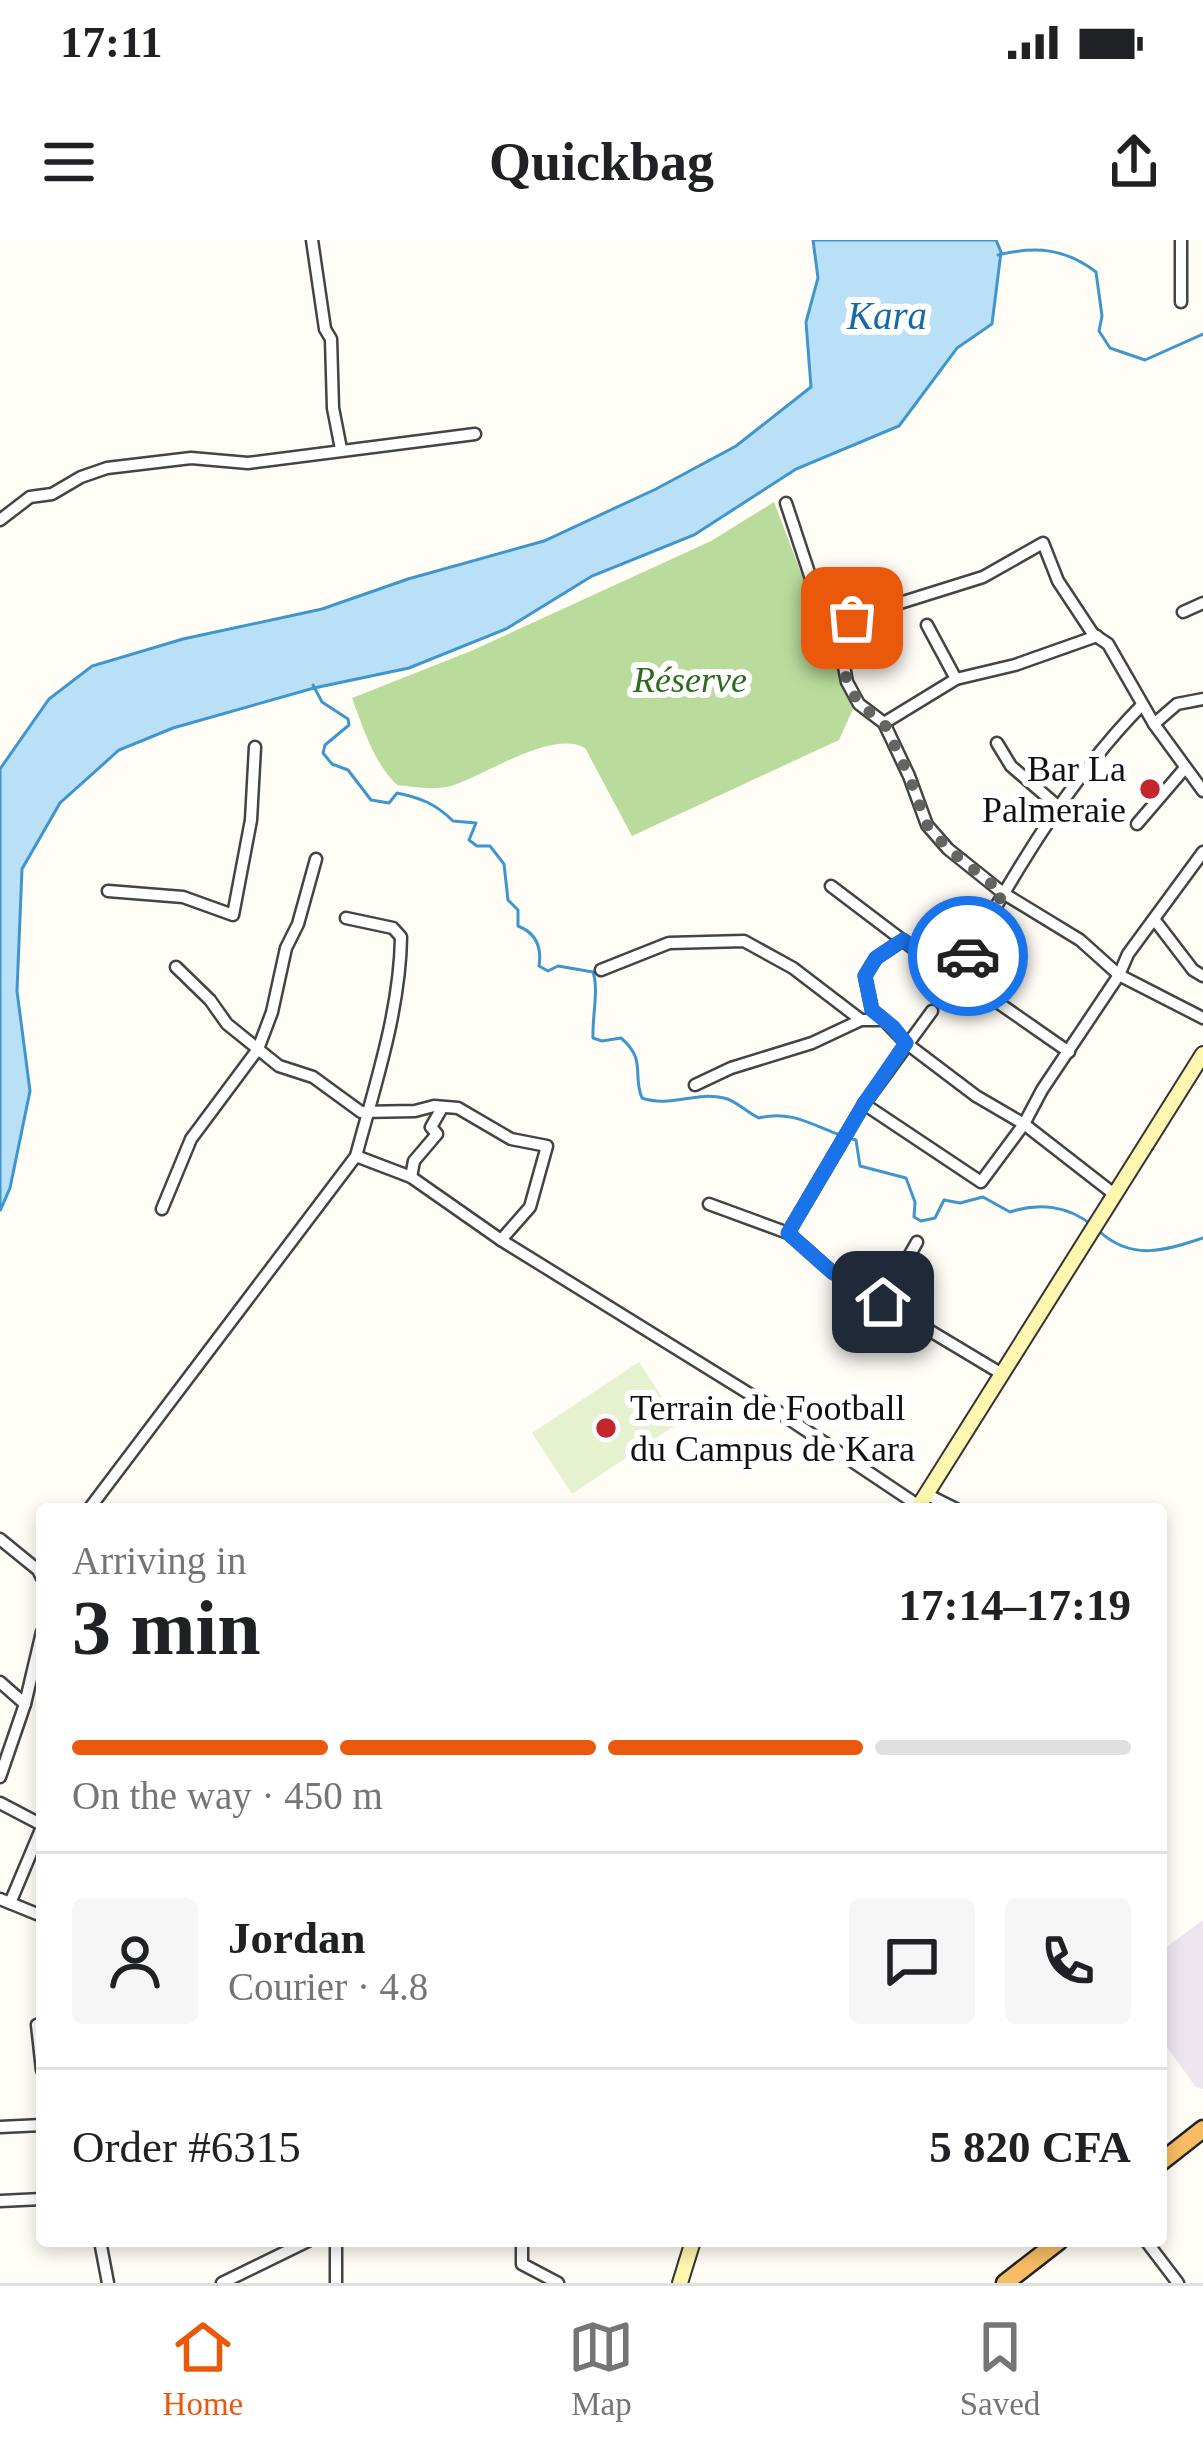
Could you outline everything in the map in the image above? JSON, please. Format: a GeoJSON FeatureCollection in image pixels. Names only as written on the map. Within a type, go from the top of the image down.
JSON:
{"type":"FeatureCollection","features":[{"type":"Feature","properties":{"kind":"highway"},"geometry":{"type":"LineString","coordinates":[[1167,2157],[1203,2129]]}},
{"type":"Feature","properties":{"kind":"highway"},"geometry":{"type":"LineString","coordinates":[[1005,2283],[1051,2247]]}},
{"type":"Feature","properties":{"kind":"main road"},"geometry":{"type":"LineString","coordinates":[[921,1503],[1203,1054]]}},
{"type":"Feature","properties":{"kind":"main road"},"geometry":{"type":"LineString","coordinates":[[680,2283],[691,2247]]}},
{"type":"Feature","properties":{"kind":"street"},"geometry":{"type":"LineString","coordinates":[[312,240],[331,339],[333,408],[341,449]]}},
{"type":"Feature","properties":{"kind":"street"},"geometry":{"type":"LineString","coordinates":[[1180,302],[1181,240]]}},
{"type":"Feature","properties":{"kind":"street"},"geometry":{"type":"LineString","coordinates":[[0,520],[30,497],[52,494],[81,476],[107,468],[191,458],[248,463],[475,434]]}},
{"type":"Feature","properties":{"kind":"street"},"geometry":{"type":"LineString","coordinates":[[786,503],[819,603],[838,635],[841,661],[853,693],[859,704],[884,723],[927,825],[948,849],[1003,893],[1080,940],[1119,975],[1203,1018]]}},
{"type":"Feature","properties":{"kind":"street"},"geometry":{"type":"LineString","coordinates":[[838,635],[852,618],[983,577],[1043,543],[1058,581],[1097,636],[1108,644],[1142,706],[1203,791]]}},
{"type":"Feature","properties":{"kind":"street"},"geometry":{"type":"LineString","coordinates":[[1183,612],[1203,603]]}},
{"type":"Feature","properties":{"kind":"street"},"geometry":{"type":"LineString","coordinates":[[927,625],[956,679]]}},
{"type":"Feature","properties":{"kind":"street"},"geometry":{"type":"LineString","coordinates":[[884,723],[956,679],[1015,665],[1097,636]]}},
{"type":"Feature","properties":{"kind":"street"},"geometry":{"type":"LineString","coordinates":[[1154,724],[1177,704],[1203,699]]}},
{"type":"Feature","properties":{"kind":"street"},"geometry":{"type":"LineString","coordinates":[[957,974],[1003,893],[1060,808],[1108,740],[1142,706]]}},
{"type":"Feature","properties":{"kind":"street"},"geometry":{"type":"LineString","coordinates":[[997,743],[1011,766],[1060,808]]}},
{"type":"Feature","properties":{"kind":"street"},"geometry":{"type":"LineString","coordinates":[[108,891],[184,897],[233,915],[251,820],[255,747]]}},
{"type":"Feature","properties":{"kind":"street"},"geometry":{"type":"LineString","coordinates":[[1137,824],[1185,768]]}},
{"type":"Feature","properties":{"kind":"street"},"geometry":{"type":"LineString","coordinates":[[864,1104],[981,1181],[1024,1124],[1128,954],[1203,852]]}},
{"type":"Feature","properties":{"kind":"street"},"geometry":{"type":"LineString","coordinates":[[161,1209],[191,1138],[258,1049],[316,859]]}},
{"type":"Feature","properties":{"kind":"street"},"geometry":{"type":"LineString","coordinates":[[831,886],[1069,1052]]}},
{"type":"Feature","properties":{"kind":"street"},"geometry":{"type":"LineString","coordinates":[[94,1503],[356,1156],[393,1012],[401,937],[393,928],[346,917]]}},
{"type":"Feature","properties":{"kind":"street"},"geometry":{"type":"LineString","coordinates":[[1154,919],[1193,970],[1203,976]]}},
{"type":"Feature","properties":{"kind":"street"},"geometry":{"type":"LineString","coordinates":[[903,940],[876,958],[865,976],[872,1010],[906,1043],[976,1096],[1024,1124],[1114,1194]]}},
{"type":"Feature","properties":{"kind":"street"},"geometry":{"type":"LineString","coordinates":[[601,970],[669,943],[744,941],[793,968],[861,1020]]}},
{"type":"Feature","properties":{"kind":"street"},"geometry":{"type":"LineString","coordinates":[[176,967],[227,1024],[278,1066],[314,1077],[347,1103],[367,1112],[465,1110],[478,1123],[511,1138],[548,1146],[530,1207],[501,1240]]}},
{"type":"Feature","properties":{"kind":"street"},"geometry":{"type":"LineString","coordinates":[[788,1233],[864,1104],[932,1011]]}},
{"type":"Feature","properties":{"kind":"street"},"geometry":{"type":"LineString","coordinates":[[695,1085],[861,1020],[884,1020]]}},
{"type":"Feature","properties":{"kind":"street"},"geometry":{"type":"LineString","coordinates":[[411,1177],[414,1161],[437,1134],[431,1127],[442,1108]]}},
{"type":"Feature","properties":{"kind":"street"},"geometry":{"type":"LineString","coordinates":[[356,1156],[411,1177],[501,1240],[921,1503]]}},
{"type":"Feature","properties":{"kind":"street"},"geometry":{"type":"LineString","coordinates":[[709,1204],[788,1233],[832,1272],[1002,1374]]}},
{"type":"Feature","properties":{"kind":"street"},"geometry":{"type":"LineString","coordinates":[[883,1302],[917,1242]]}},
{"type":"Feature","properties":{"kind":"street"},"geometry":{"type":"LineString","coordinates":[[0,1540],[36,1567]]}},
{"type":"Feature","properties":{"kind":"street"},"geometry":{"type":"LineString","coordinates":[[0,1777],[36,1657]]}},
{"type":"Feature","properties":{"kind":"street"},"geometry":{"type":"LineString","coordinates":[[0,1682],[25,1704]]}},
{"type":"Feature","properties":{"kind":"street"},"geometry":{"type":"LineString","coordinates":[[0,1803],[36,1823]]}},
{"type":"Feature","properties":{"kind":"street"},"geometry":{"type":"LineString","coordinates":[[36,1838],[5,1901],[36,1914]]}},
{"type":"Feature","properties":{"kind":"street"},"geometry":{"type":"LineString","coordinates":[[0,2127],[36,2125]]}},
{"type":"Feature","properties":{"kind":"street"},"geometry":{"type":"LineString","coordinates":[[0,2201],[36,2199]]}},
{"type":"Feature","properties":{"kind":"street"},"geometry":{"type":"LineString","coordinates":[[101,2247],[108,2283]]}},
{"type":"Feature","properties":{"kind":"street"},"geometry":{"type":"LineString","coordinates":[[222,2283],[296,2247]]}},
{"type":"Feature","properties":{"kind":"street"},"geometry":{"type":"LineString","coordinates":[[336,2247],[336,2283]]}},
{"type":"Feature","properties":{"kind":"street"},"geometry":{"type":"LineString","coordinates":[[522,2247],[522,2264],[558,2283]]}},
{"type":"Feature","properties":{"kind":"street"},"geometry":{"type":"LineString","coordinates":[[1151,2247],[1178,2283]]}},
{"type":"Feature","properties":{"kind":"shaded area"},"geometry":{"type":"Polygon","coordinates":[[[1203,1920],[1203,2089],[1196,2087],[1167,2047],[1167,1947],[1203,1920]]]}},
{"type":"Feature","properties":{"kind":"green space","name":"Réserve"},"geometry":{"type":"Polygon","coordinates":[[[774,502],[853,709],[839,740],[632,836],[585,748],[572,744],[538,748],[440,788],[397,785],[382,766],[352,698],[471,651],[711,541],[774,502]]]}},
{"type":"Feature","properties":{"kind":"green space","name":"Terrain de Football du Campus de Kara"},"geometry":{"type":"Polygon","coordinates":[[[639,1362],[679,1423],[572,1494],[532,1433],[639,1362]]]}},
{"type":"Feature","properties":{"kind":"water","name":"Kara"},"geometry":{"type":"Polygon","coordinates":[[[813,240],[996,240],[1001,252],[992,324],[957,348],[899,426],[796,469],[694,535],[592,576],[506,629],[409,668],[314,688],[173,728],[119,750],[60,803],[22,869],[17,991],[30,1091],[10,1188],[0,1211],[0,769],[49,699],[92,666],[183,639],[322,609],[544,541],[736,446],[811,387],[806,322],[818,278],[813,240]]]}},
{"type":"Feature","properties":{"kind":"waterway"},"geometry":{"type":"LineString","coordinates":[[998,255],[1050,251],[1096,272],[1102,316],[1099,331],[1110,348],[1145,360],[1203,334]]}},
{"type":"Feature","properties":{"kind":"waterway"},"geometry":{"type":"LineString","coordinates":[[313,685],[322,702],[348,719],[349,725],[325,745],[323,753],[332,764],[348,770],[371,800],[389,803],[397,793],[428,803],[453,821],[476,823],[469,840],[490,846],[504,864],[508,900],[518,910],[518,926],[536,942],[539,966],[548,971],[558,966],[593,972],[593,1038],[621,1038],[629,1046],[642,1098],[724,1098],[759,1118],[797,1118],[856,1140],[860,1166],[906,1178],[915,1202],[914,1217],[921,1221],[935,1218],[944,1200],[960,1203],[983,1197],[1010,1212],[1053,1208],[1092,1225]]}},
{"type":"Feature","properties":{"kind":"waterway"},"geometry":{"type":"LineString","coordinates":[[1099,1231],[1123,1247],[1149,1251],[1203,1238]]}},
{"type":"Feature","properties":{"kind":"way so far"},"geometry":{"type":"LineString","coordinates":[[852,618],[838,635],[847,682],[859,704],[884,723],[927,825],[948,849],[1003,893],[968,956]]}},
{"type":"Feature","properties":{"kind":"place","name":"Bar La Palmeraie"},"geometry":{"type":"Point","coordinates":[1150,789]}},
{"type":"Feature","properties":{"kind":"place","name":"Terrain de Football du Campus de Kara"},"geometry":{"type":"Point","coordinates":[606,1428]}},
{"type":"Feature","properties":{"kind":"route"},"geometry":{"type":"LineString","coordinates":[[883,1302],[832,1272],[788,1233],[906,1043],[872,1010],[865,976],[876,958],[903,940],[957,974],[968,956]]}}]}
